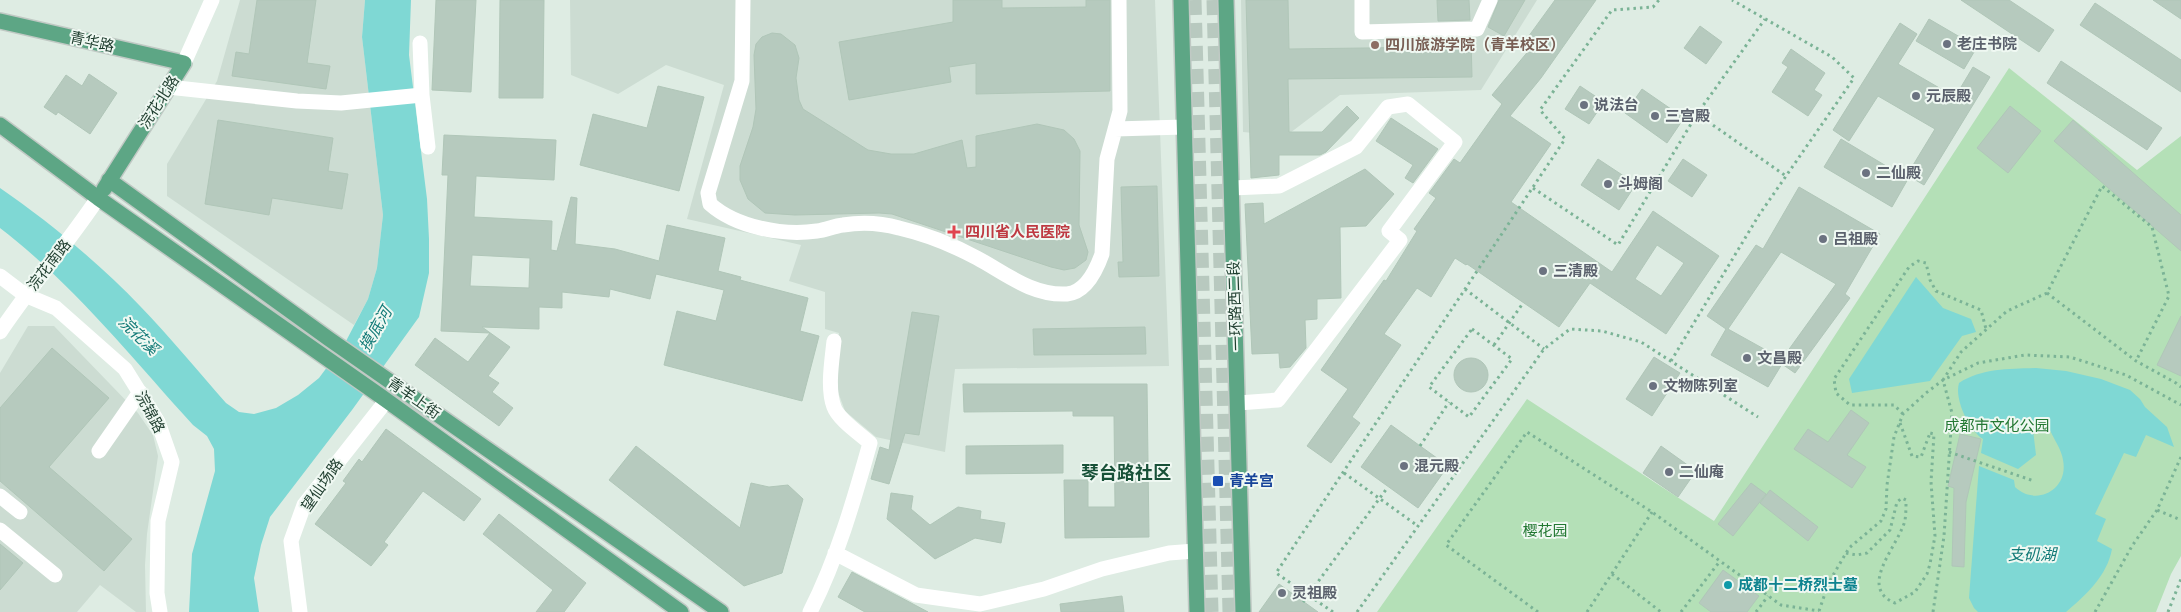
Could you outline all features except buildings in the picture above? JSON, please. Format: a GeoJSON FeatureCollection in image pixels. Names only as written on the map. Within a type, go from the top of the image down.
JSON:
{"type":"FeatureCollection","features":[{"type":"Feature","properties":{"kind":"main road"},"geometry":{"type":"LineString","coordinates":[[1181,0],[1197,612]]}},
{"type":"Feature","properties":{"kind":"main road","name":"一环路西二段"},"geometry":{"type":"LineString","coordinates":[[1226,0],[1243,612]]}},
{"type":"Feature","properties":{"kind":"main road","name":"青华路"},"geometry":{"type":"LineString","coordinates":[[0,21],[184,63]]}},
{"type":"Feature","properties":{"kind":"main road","name":"浣花北路"},"geometry":{"type":"LineString","coordinates":[[98,198],[184,63]]}},
{"type":"Feature","properties":{"kind":"main road"},"geometry":{"type":"LineString","coordinates":[[0,125],[98,198]]}},
{"type":"Feature","properties":{"kind":"main road","name":"青羊上街"},"geometry":{"type":"LineString","coordinates":[[109,180],[329,339],[721,612]]}},
{"type":"Feature","properties":{"kind":"main road","name":"青羊上街"},"geometry":{"type":"LineString","coordinates":[[98,198],[383,398],[681,612]]}},
{"type":"Feature","properties":{"kind":"street","name":"浣花北路"},"geometry":{"type":"LineString","coordinates":[[184,63],[212,0]]}},
{"type":"Feature","properties":{"kind":"street"},"geometry":{"type":"LineString","coordinates":[[743,0],[742,81],[708,193],[710,204],[722,215],[747,224],[784,232],[816,231],[843,225],[877,223],[901,228],[941,241],[975,257],[1022,284],[1044,292],[1067,294],[1081,290],[1097,269],[1102,254],[1107,158],[1120,111],[1117,3]]}},
{"type":"Feature","properties":{"kind":"street"},"geometry":{"type":"LineString","coordinates":[[1362,0],[1362,32],[1477,29],[1490,0]]}},
{"type":"Feature","properties":{"kind":"street"},"geometry":{"type":"LineString","coordinates":[[420,43],[422,95],[428,147]]}},
{"type":"Feature","properties":{"kind":"street"},"geometry":{"type":"LineString","coordinates":[[168,87],[342,104],[422,95]]}},
{"type":"Feature","properties":{"kind":"street"},"geometry":{"type":"LineString","coordinates":[[1232,188],[1280,186],[1356,147],[1388,107],[1408,104],[1455,142],[1389,231],[1400,240],[1278,400],[1238,403]]}},
{"type":"Feature","properties":{"kind":"street"},"geometry":{"type":"LineString","coordinates":[[1115,129],[1184,127]]}},
{"type":"Feature","properties":{"kind":"street","name":"浣花南路"},"geometry":{"type":"LineString","coordinates":[[0,332],[25,295],[79,227],[98,198]]}},
{"type":"Feature","properties":{"kind":"street","name":"浣锦路"},"geometry":{"type":"LineString","coordinates":[[0,276],[25,295],[56,308],[125,369],[158,422],[172,462],[158,522],[157,593],[160,612]]}},
{"type":"Feature","properties":{"kind":"street"},"geometry":{"type":"LineString","coordinates":[[810,612],[824,584],[870,443],[847,423],[834,408],[831,380],[834,341]]}},
{"type":"Feature","properties":{"kind":"street"},"geometry":{"type":"LineString","coordinates":[[98,451],[140,392]]}},
{"type":"Feature","properties":{"kind":"street","name":"望仙场路"},"geometry":{"type":"LineString","coordinates":[[300,612],[291,540],[304,505],[383,398]]}},
{"type":"Feature","properties":{"kind":"street"},"geometry":{"type":"LineString","coordinates":[[0,496],[20,512]]}},
{"type":"Feature","properties":{"kind":"street"},"geometry":{"type":"LineString","coordinates":[[0,530],[55,575]]}},
{"type":"Feature","properties":{"kind":"street"},"geometry":{"type":"LineString","coordinates":[[835,553],[916,595],[980,604],[1044,589],[1112,566],[1169,553],[1195,551]]}},
{"type":"Feature","properties":{"kind":"path"},"geometry":{"type":"LineString","coordinates":[[1333,612],[1276,573],[1565,139],[1540,110],[1612,10],[1653,7],[1659,0]]}},
{"type":"Feature","properties":{"kind":"path"},"geometry":{"type":"LineString","coordinates":[[1671,361],[1759,216],[1854,78],[1832,57],[1732,0]]}},
{"type":"Feature","properties":{"kind":"path"},"geometry":{"type":"LineString","coordinates":[[1533,188],[1618,245],[1697,114],[1765,18]]}},
{"type":"Feature","properties":{"kind":"path"},"geometry":{"type":"LineString","coordinates":[[1697,114],[1786,176]]}},
{"type":"Feature","properties":{"kind":"path"},"geometry":{"type":"LineString","coordinates":[[1933,612],[1944,536],[1952,413],[1943,380],[1961,352],[2007,311],[2048,293],[2102,186],[2152,227],[2169,296],[2136,360]]}},
{"type":"Feature","properties":{"kind":"path"},"geometry":{"type":"LineString","coordinates":[[1904,414],[1894,405],[1850,405],[1836,393],[1834,379],[1909,266],[1918,261],[1926,263],[1930,280],[1936,291],[1981,310],[1986,329]]}},
{"type":"Feature","properties":{"kind":"path"},"geometry":{"type":"LineString","coordinates":[[1465,288],[1544,349]]}},
{"type":"Feature","properties":{"kind":"path"},"geometry":{"type":"LineString","coordinates":[[2048,293],[2136,360],[2176,383],[2181,388]]}},
{"type":"Feature","properties":{"kind":"path"},"geometry":{"type":"LineString","coordinates":[[1494,345],[1508,322],[1523,303]]}},
{"type":"Feature","properties":{"kind":"path"},"geometry":{"type":"LineString","coordinates":[[1472,329],[1494,345],[1512,359],[1469,417],[1429,387],[1472,329]]}},
{"type":"Feature","properties":{"kind":"path"},"geometry":{"type":"LineString","coordinates":[[1356,612],[1544,349],[1570,329],[1602,331],[1641,342],[1758,417]]}},
{"type":"Feature","properties":{"kind":"path"},"geometry":{"type":"LineString","coordinates":[[1538,612],[1446,545],[1527,432],[1652,512],[1781,605],[1819,612],[1829,582],[1846,553],[1881,521],[1886,508],[1887,485],[1894,436],[1904,414],[1943,380],[1978,363],[2025,355],[2070,356],[2126,374],[2181,405]]}},
{"type":"Feature","properties":{"kind":"path"},"geometry":{"type":"LineString","coordinates":[[1420,446],[1449,402]]}},
{"type":"Feature","properties":{"kind":"path"},"geometry":{"type":"LineString","coordinates":[[1846,553],[1867,553],[1890,530],[1897,502],[1902,498],[1906,500],[1905,522],[1880,571],[1880,590],[1885,599],[1895,603],[1915,592],[1927,574],[1935,536],[1931,482],[1934,434],[1930,433],[1921,457],[1912,456],[1900,423]]}},
{"type":"Feature","properties":{"kind":"path"},"geometry":{"type":"LineString","coordinates":[[1949,452],[2034,481]]}},
{"type":"Feature","properties":{"kind":"path"},"geometry":{"type":"LineString","coordinates":[[2095,612],[2132,546],[2157,510],[2181,457]]}},
{"type":"Feature","properties":{"kind":"path"},"geometry":{"type":"LineString","coordinates":[[1344,472],[1418,526]]}},
{"type":"Feature","properties":{"kind":"path"},"geometry":{"type":"LineString","coordinates":[[1303,602],[1388,486]]}},
{"type":"Feature","properties":{"kind":"path"},"geometry":{"type":"LineString","coordinates":[[2157,510],[2181,520]]}},
{"type":"Feature","properties":{"kind":"path"},"geometry":{"type":"LineString","coordinates":[[1587,612],[1652,512]]}},
{"type":"Feature","properties":{"kind":"path"},"geometry":{"type":"LineString","coordinates":[[1681,612],[1720,562]]}},
{"type":"Feature","properties":{"kind":"path"},"geometry":{"type":"LineString","coordinates":[[1612,574],[1661,612]]}},
{"type":"Feature","properties":{"kind":"path"},"geometry":{"type":"LineString","coordinates":[[2168,612],[2181,579]]}},
{"type":"Feature","properties":{"kind":"path"},"geometry":{"type":"LineString","coordinates":[[1756,612],[1768,596]]}},
{"type":"Feature","properties":{"kind":"shaded area"},"geometry":{"type":"Polygon","coordinates":[[[240,0],[365,0],[362,37],[383,215],[377,268],[368,299],[354,325],[167,196],[167,164],[217,81],[240,0]]]}},
{"type":"Feature","properties":{"kind":"shaded area","name":"四川省人民医院"},"geometry":{"type":"Polygon","coordinates":[[[570,0],[1155,0],[1169,366],[955,369],[945,452],[876,437],[845,411],[838,392],[836,368],[839,333],[825,329],[825,292],[789,281],[801,245],[687,219],[724,85],[666,65],[618,94],[571,75],[570,0]]]}},
{"type":"Feature","properties":{"kind":"shaded area","name":"四川旅游学院（青羊校区）"},"geometry":{"type":"Polygon","coordinates":[[[1241,0],[1537,0],[1481,90],[1340,95],[1286,136],[1243,132],[1241,0]]]}},
{"type":"Feature","properties":{"kind":"shaded area"},"geometry":{"type":"Polygon","coordinates":[[[28,326],[54,326],[138,413],[153,435],[158,456],[147,534],[145,565],[146,612],[136,612],[100,585],[77,612],[0,612],[0,373],[28,326]]]}},
{"type":"Feature","properties":{"kind":"green space","name":"成都市文化公园"},"geometry":{"type":"Polygon","coordinates":[[[2009,68],[2137,170],[2181,136],[2181,556],[2171,574],[2156,612],[1377,612],[1527,399],[1714,521],[2009,68]]]}},
{"type":"Feature","properties":{"kind":"water"},"geometry":{"type":"Polygon","coordinates":[[[365,0],[411,0],[409,55],[427,199],[429,239],[429,273],[419,317],[352,410],[270,517],[261,545],[254,578],[259,612],[189,612],[192,554],[215,471],[214,449],[207,436],[193,425],[77,297],[27,250],[0,228],[0,188],[55,229],[125,290],[226,403],[239,412],[254,414],[276,408],[298,395],[319,378],[345,343],[368,299],[377,268],[383,215],[362,37],[365,0]]]}},
{"type":"Feature","properties":{"kind":"water"},"geometry":{"type":"Polygon","coordinates":[[[1916,277],[1943,308],[1971,319],[1976,332],[1962,336],[1930,381],[1852,393],[1849,379],[1916,277]]]}},
{"type":"Feature","properties":{"kind":"water","name":"支矶湖"},"geometry":{"type":"Polygon","coordinates":[[[2036,368],[2066,371],[2101,379],[2130,390],[2167,427],[2174,447],[2146,435],[2136,457],[2124,453],[2095,514],[2106,519],[2097,541],[2112,549],[2106,568],[2095,584],[2066,612],[1978,612],[1969,598],[1979,466],[2014,480],[2015,487],[2023,493],[2032,495],[2041,495],[2056,487],[2064,471],[2062,456],[2049,428],[2038,427],[2033,430],[2036,455],[2018,469],[1981,453],[1983,439],[1973,429],[1964,414],[1959,397],[1959,383],[1977,374],[1987,372],[2036,368]]]}},
{"type":"Feature","properties":{"kind":"tunnel"},"geometry":{"type":"LineString","coordinates":[[1194,0],[1211,612]]}},
{"type":"Feature","properties":{"kind":"tunnel"},"geometry":{"type":"LineString","coordinates":[[1214,0],[1230,612]]}},
{"type":"Feature","properties":{"kind":"place","name":"老庄书院"},"geometry":{"type":"Point","coordinates":[1947,44]}},
{"type":"Feature","properties":{"kind":"place","name":"四川旅游学院（青羊校区）"},"geometry":{"type":"Point","coordinates":[1375,45]}},
{"type":"Feature","properties":{"kind":"place","name":"元辰殿"},"geometry":{"type":"Point","coordinates":[1916,96]}},
{"type":"Feature","properties":{"kind":"place","name":"说法台"},"geometry":{"type":"Point","coordinates":[1584,105]}},
{"type":"Feature","properties":{"kind":"place","name":"三宫殿"},"geometry":{"type":"Point","coordinates":[1655,116]}},
{"type":"Feature","properties":{"kind":"place","name":"二仙殿"},"geometry":{"type":"Point","coordinates":[1866,173]}},
{"type":"Feature","properties":{"kind":"place","name":"斗姆阁"},"geometry":{"type":"Point","coordinates":[1608,184]}},
{"type":"Feature","properties":{"kind":"place","name":"四川省人民医院"},"geometry":{"type":"Point","coordinates":[954,232]}},
{"type":"Feature","properties":{"kind":"place","name":"吕祖殿"},"geometry":{"type":"Point","coordinates":[1823,239]}},
{"type":"Feature","properties":{"kind":"place","name":"三清殿"},"geometry":{"type":"Point","coordinates":[1543,271]}},
{"type":"Feature","properties":{"kind":"place","name":"文昌殿"},"geometry":{"type":"Point","coordinates":[1747,358]}},
{"type":"Feature","properties":{"kind":"place","name":"文物陈列室"},"geometry":{"type":"Point","coordinates":[1653,386]}},
{"type":"Feature","properties":{"kind":"place","name":"混元殿"},"geometry":{"type":"Point","coordinates":[1404,466]}},
{"type":"Feature","properties":{"kind":"place","name":"二仙庵"},"geometry":{"type":"Point","coordinates":[1669,472]}},
{"type":"Feature","properties":{"kind":"place","name":"青羊宫"},"geometry":{"type":"Point","coordinates":[1218,481]}},
{"type":"Feature","properties":{"kind":"place","name":"成都十二桥烈士墓"},"geometry":{"type":"Point","coordinates":[1728,585]}},
{"type":"Feature","properties":{"kind":"place","name":"灵祖殿"},"geometry":{"type":"Point","coordinates":[1282,593]}},
{"type":"Feature","properties":{"kind":"district","name":"琴台路社区"},"geometry":{"type":"Point","coordinates":[1126,473]}},
{"type":"Feature","properties":{"kind":"water label","name":"摸底河"},"geometry":{"type":"Point","coordinates":[375,329]}},
{"type":"Feature","properties":{"kind":"water label","name":"浣花溪"},"geometry":{"type":"Point","coordinates":[139,335]}},
{"type":"Feature","properties":{"kind":"park label","name":"樱花园"},"geometry":{"type":"Point","coordinates":[1545,531]}}]}
